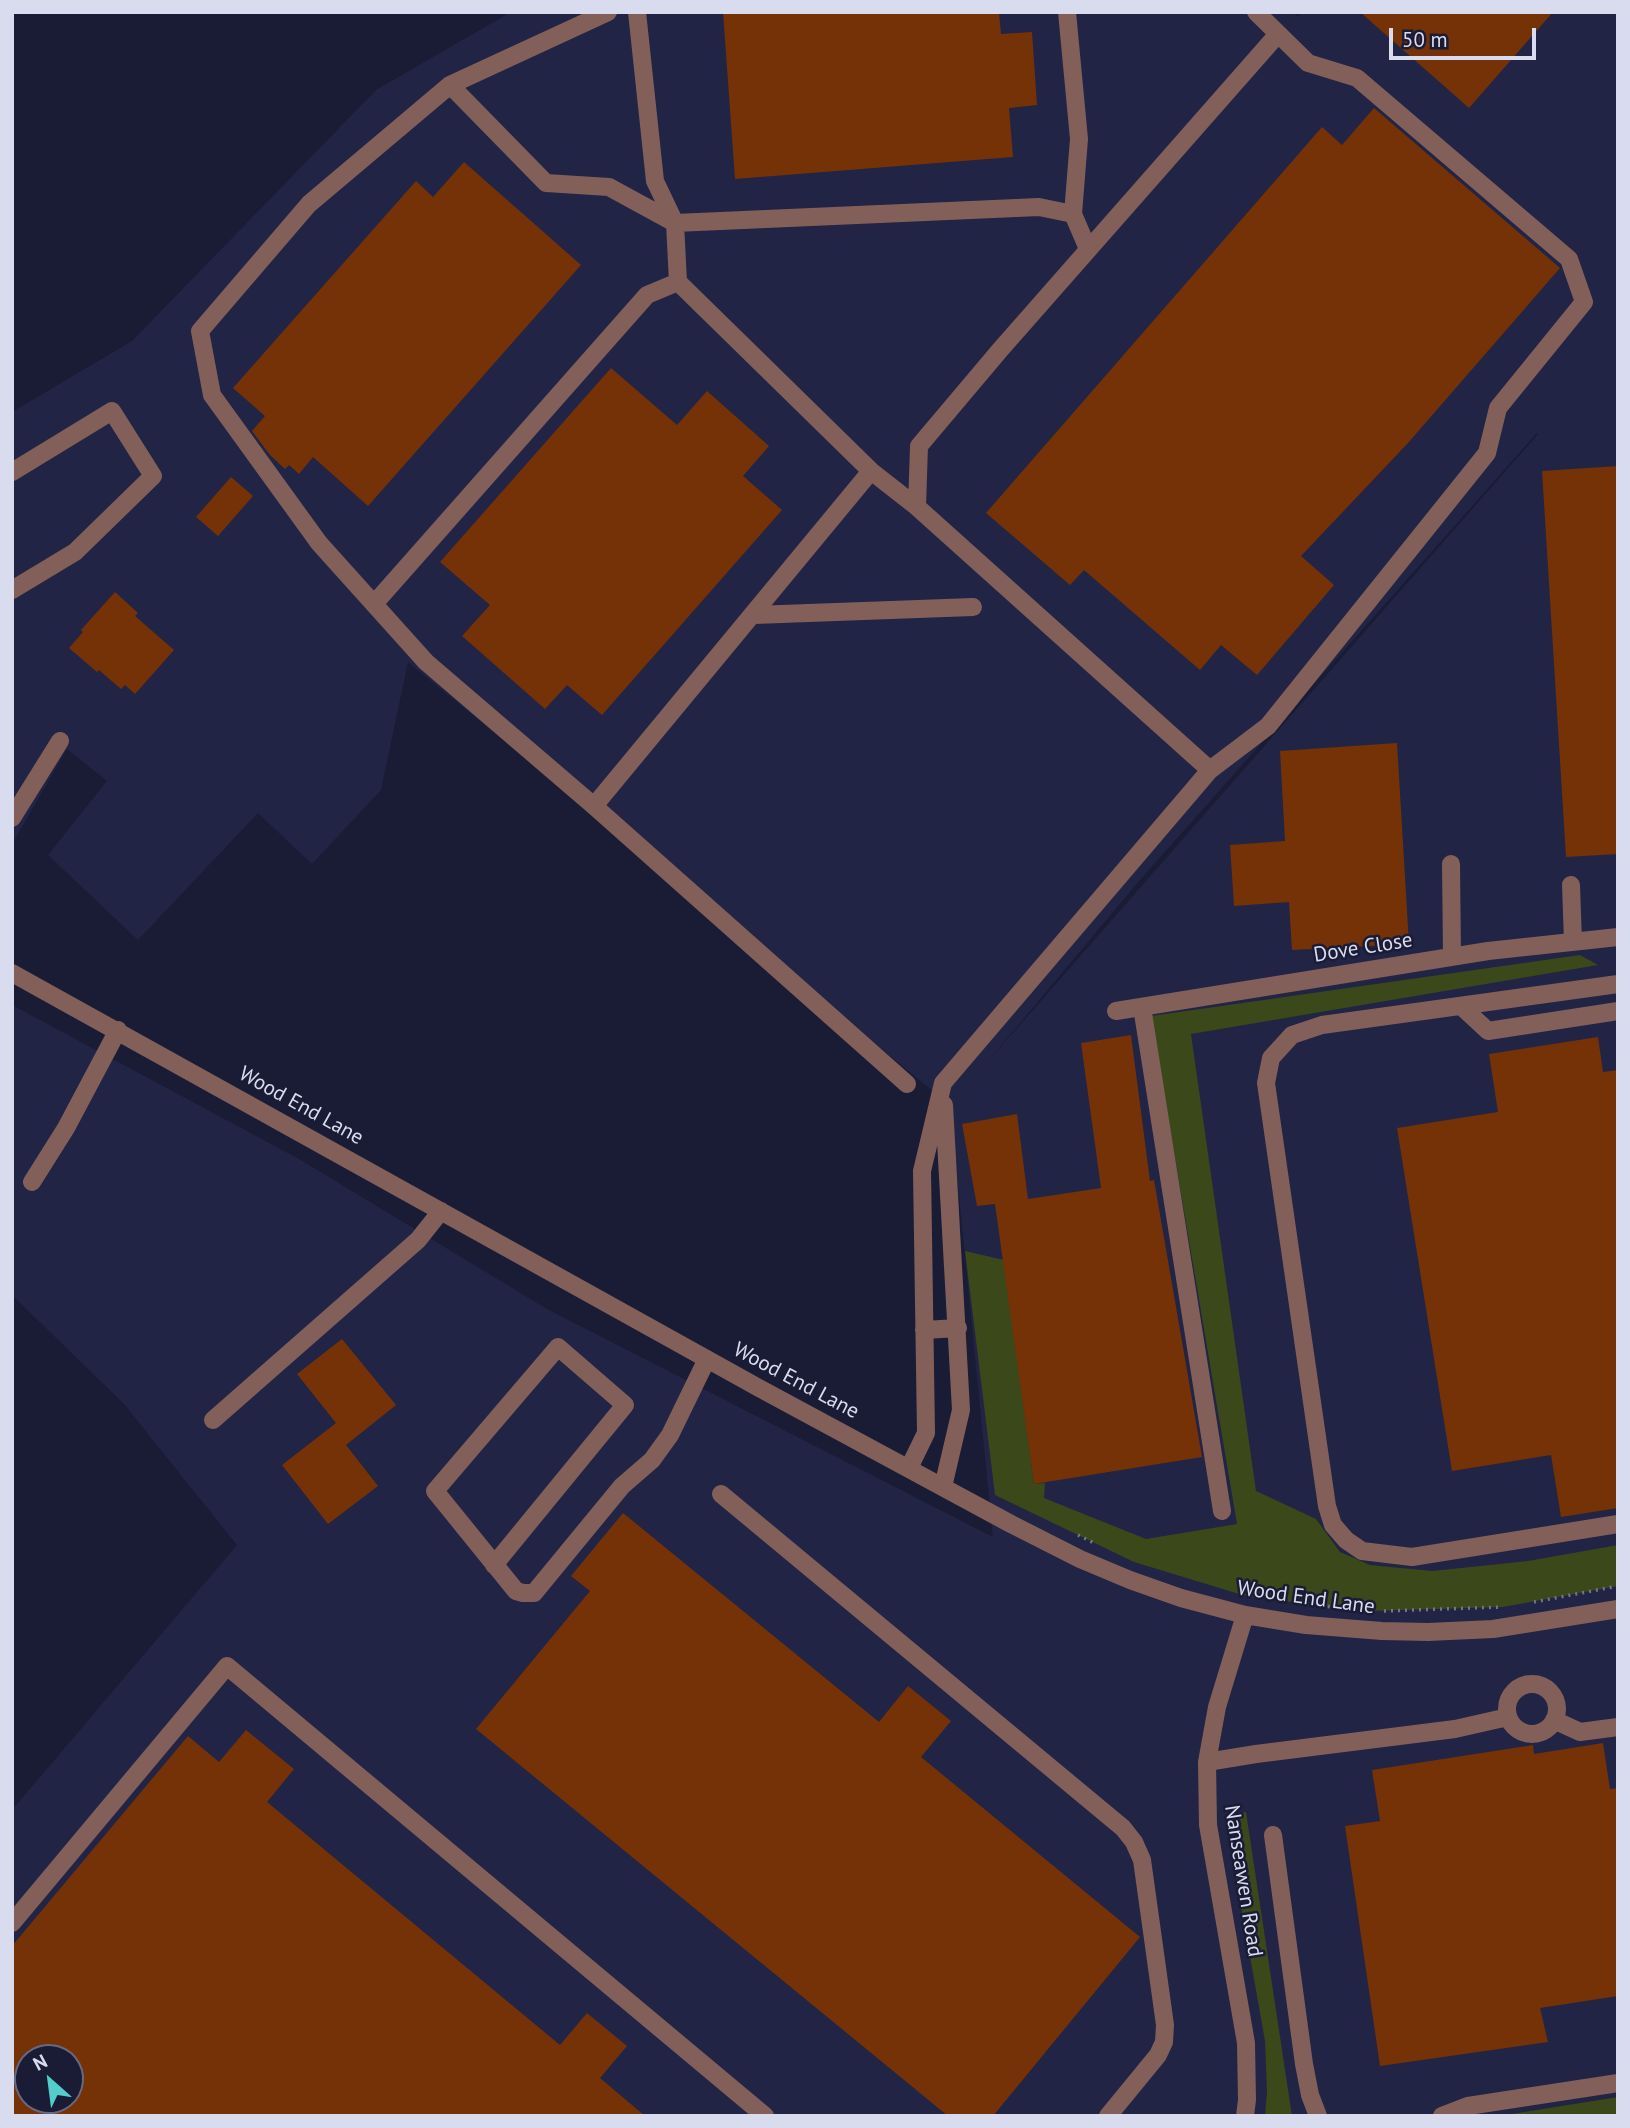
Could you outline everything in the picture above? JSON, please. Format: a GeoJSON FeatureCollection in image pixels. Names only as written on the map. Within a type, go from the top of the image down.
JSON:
{"type":"FeatureCollection","features":[{"type":"Feature","properties":{"kind":"street"},"geometry":{"type":"LineString","coordinates":[[608,12],[450,85],[309,204],[200,331],[212,395],[319,543],[425,662],[594,806],[906,1084]]}},
{"type":"Feature","properties":{"kind":"street"},"geometry":{"type":"LineString","coordinates":[[637,12],[655,181],[675,223],[677,282],[871,471],[917,507],[1210,770]]}},
{"type":"Feature","properties":{"kind":"street"},"geometry":{"type":"LineString","coordinates":[[1068,12],[1079,139],[1073,214],[1088,249]]}},
{"type":"Feature","properties":{"kind":"street"},"geometry":{"type":"LineString","coordinates":[[909,1468],[926,1433],[922,1171],[943,1083],[1210,770],[1268,726],[1487,453],[1498,408],[1584,302],[1569,259],[1357,78],[1308,63],[1256,12]]}},
{"type":"Feature","properties":{"kind":"street"},"geometry":{"type":"LineString","coordinates":[[917,507],[919,446],[1278,34]]}},
{"type":"Feature","properties":{"kind":"street"},"geometry":{"type":"LineString","coordinates":[[450,85],[546,183],[609,187],[675,223],[1039,207],[1073,214]]}},
{"type":"Feature","properties":{"kind":"street"},"geometry":{"type":"LineString","coordinates":[[374,604],[647,295],[677,282]]}},
{"type":"Feature","properties":{"kind":"street"},"geometry":{"type":"LineString","coordinates":[[12,472],[112,411],[153,476],[75,552],[12,590]]}},
{"type":"Feature","properties":{"kind":"street"},"geometry":{"type":"LineString","coordinates":[[594,806],[871,471]]}},
{"type":"Feature","properties":{"kind":"street"},"geometry":{"type":"LineString","coordinates":[[754,615],[973,607]]}},
{"type":"Feature","properties":{"kind":"street"},"geometry":{"type":"LineString","coordinates":[[12,818],[60,741]]}},
{"type":"Feature","properties":{"kind":"street"},"geometry":{"type":"LineString","coordinates":[[1451,864],[1452,956]]}},
{"type":"Feature","properties":{"kind":"street"},"geometry":{"type":"LineString","coordinates":[[1571,885],[1573,942]]}},
{"type":"Feature","properties":{"kind":"street","name":"Dove Close"},"geometry":{"type":"LineString","coordinates":[[1116,1011],[1452,956],[1618,937]]}},
{"type":"Feature","properties":{"kind":"street","name":"Wood End Lane"},"geometry":{"type":"LineString","coordinates":[[12,972],[707,1359],[909,1468],[945,1478],[1068,1553],[1118,1575],[1181,1598],[1245,1615],[1306,1625],[1428,1632],[1493,1629],[1618,1609]]}},
{"type":"Feature","properties":{"kind":"street"},"geometry":{"type":"LineString","coordinates":[[1618,985],[1322,1025],[1293,1035],[1271,1058],[1266,1083],[1327,1506],[1333,1525],[1346,1540],[1362,1551],[1412,1557],[1618,1524]]}},
{"type":"Feature","properties":{"kind":"street"},"geometry":{"type":"LineString","coordinates":[[1461,1006],[1488,1031],[1618,1011]]}},
{"type":"Feature","properties":{"kind":"street"},"geometry":{"type":"LineString","coordinates":[[1142,1007],[1222,1511]]}},
{"type":"Feature","properties":{"kind":"street"},"geometry":{"type":"LineString","coordinates":[[32,1182],[66,1128],[118,1030]]}},
{"type":"Feature","properties":{"kind":"street"},"geometry":{"type":"LineString","coordinates":[[943,1083],[961,1410],[945,1478]]}},
{"type":"Feature","properties":{"kind":"street"},"geometry":{"type":"LineString","coordinates":[[213,1420],[418,1240],[441,1211]]}},
{"type":"Feature","properties":{"kind":"street"},"geometry":{"type":"LineString","coordinates":[[924,1330],[958,1328]]}},
{"type":"Feature","properties":{"kind":"street"},"geometry":{"type":"LineString","coordinates":[[494,1565],[625,1405],[558,1347],[435,1492],[494,1565],[516,1591],[534,1593],[622,1486],[652,1460],[670,1436],[707,1359]]}},
{"type":"Feature","properties":{"kind":"street"},"geometry":{"type":"LineString","coordinates":[[721,1494],[1123,1828],[1134,1842],[1142,1860],[1165,2025],[1164,2042],[1158,2055],[1108,2116]]}},
{"type":"Feature","properties":{"kind":"street","name":"Nanseawen Road"},"geometry":{"type":"LineString","coordinates":[[1245,1615],[1217,1707],[1207,1762],[1208,1825],[1246,2043],[1245,2116]]}},
{"type":"Feature","properties":{"kind":"street"},"geometry":{"type":"LineString","coordinates":[[12,1923],[227,1666],[765,2116]]}},
{"type":"Feature","properties":{"kind":"street"},"geometry":{"type":"LineString","coordinates":[[1533,1684],[1541,1686],[1553,1696],[1556,1704],[1554,1720],[1543,1731],[1526,1733],[1519,1730],[1508,1717],[1508,1702],[1518,1689],[1533,1684]]}},
{"type":"Feature","properties":{"kind":"street"},"geometry":{"type":"LineString","coordinates":[[1207,1762],[1455,1729],[1508,1717]]}},
{"type":"Feature","properties":{"kind":"street"},"geometry":{"type":"LineString","coordinates":[[1554,1720],[1580,1731],[1618,1727]]}},
{"type":"Feature","properties":{"kind":"street"},"geometry":{"type":"LineString","coordinates":[[1273,1835],[1304,2064],[1310,2095],[1318,2116]]}},
{"type":"Feature","properties":{"kind":"street"},"geometry":{"type":"LineString","coordinates":[[1442,2116],[1468,2106],[1618,2083]]}},
{"type":"Feature","properties":{"kind":"path"},"geometry":{"type":"LineString","coordinates":[[1071,1531],[1096,1544]]}},
{"type":"Feature","properties":{"kind":"path"},"geometry":{"type":"LineString","coordinates":[[1529,1603],[1618,1586]]}},
{"type":"Feature","properties":{"kind":"path"},"geometry":{"type":"LineString","coordinates":[[1290,1602],[1344,1608]]}},
{"type":"Feature","properties":{"kind":"path"},"geometry":{"type":"LineString","coordinates":[[1371,1611],[1503,1607]]}},
{"type":"Feature","properties":{"kind":"shaded area"},"geometry":{"type":"Polygon","coordinates":[[[511,12],[1289,12],[1301,17],[1297,12],[1618,12],[1618,2116],[12,2116],[12,1810],[237,1545],[124,1404],[12,1295],[12,1005],[299,1159],[547,1309],[993,1537],[950,1105],[408,662],[381,790],[312,864],[258,813],[138,940],[48,855],[107,781],[67,749],[12,844],[12,412],[132,341],[376,90],[511,12]],[[1538,434],[1139,881],[990,1059],[1538,434]]]}},
{"type":"Feature","properties":{"kind":"green space"},"geometry":{"type":"Polygon","coordinates":[[[1580,955],[1598,965],[1191,1034],[1256,1491],[1316,1519],[1340,1552],[1370,1565],[1432,1571],[1528,1561],[1618,1545],[1618,1586],[1503,1607],[1371,1611],[1249,1597],[1134,1562],[995,1495],[965,1251],[1004,1260],[1034,1484],[1045,1483],[1044,1498],[1146,1539],[1237,1524],[1151,1016],[1580,955]]]}},
{"type":"Feature","properties":{"kind":"green space"},"geometry":{"type":"Polygon","coordinates":[[[1246,1812],[1292,2116],[1265,2116],[1265,2041],[1233,1861],[1231,1814],[1246,1812]]]}},
{"type":"Feature","properties":{"kind":"green space"},"geometry":{"type":"Polygon","coordinates":[[[1618,2097],[1618,2116],[1499,2116],[1618,2097]]]}},
{"type":"Feature","properties":{"kind":"building"},"geometry":{"type":"Polygon","coordinates":[[[723,12],[999,12],[1001,34],[1032,32],[1037,105],[1009,108],[1013,157],[735,179],[723,12]]]}},
{"type":"Feature","properties":{"kind":"building"},"geometry":{"type":"Polygon","coordinates":[[[1360,12],[1553,12],[1469,108],[1360,12]]]}},
{"type":"Feature","properties":{"kind":"building"},"geometry":{"type":"Polygon","coordinates":[[[1374,108],[1560,268],[1408,443],[1301,556],[1334,585],[1257,675],[1221,645],[1200,670],[1084,570],[1070,585],[986,513],[1322,127],[1342,145],[1374,108]]]}},
{"type":"Feature","properties":{"kind":"building"},"geometry":{"type":"Polygon","coordinates":[[[464,162],[581,265],[368,506],[313,457],[299,474],[289,465],[285,469],[270,455],[252,431],[265,416],[233,388],[416,181],[433,197],[464,162]]]}},
{"type":"Feature","properties":{"kind":"building"},"geometry":{"type":"Polygon","coordinates":[[[611,368],[677,425],[707,391],[769,446],[743,476],[782,510],[602,715],[567,685],[545,709],[462,636],[490,605],[440,562],[611,368]]]}},
{"type":"Feature","properties":{"kind":"building"},"geometry":{"type":"Polygon","coordinates":[[[1618,466],[1618,854],[1566,857],[1542,471],[1618,466]]]}},
{"type":"Feature","properties":{"kind":"building"},"geometry":{"type":"Polygon","coordinates":[[[231,477],[253,496],[218,536],[196,517],[231,477]]]}},
{"type":"Feature","properties":{"kind":"building"},"geometry":{"type":"Polygon","coordinates":[[[115,592],[138,613],[135,616],[174,650],[135,694],[125,685],[121,689],[69,648],[83,632],[81,630],[115,592]]]}},
{"type":"Feature","properties":{"kind":"building"},"geometry":{"type":"Polygon","coordinates":[[[1397,743],[1409,944],[1292,950],[1289,902],[1234,906],[1230,845],[1285,841],[1280,751],[1397,743]]]}},
{"type":"Feature","properties":{"kind":"building"},"geometry":{"type":"Polygon","coordinates":[[[1131,1035],[1150,1181],[1154,1180],[1202,1457],[1034,1484],[995,1204],[977,1206],[962,1124],[1017,1114],[1028,1199],[1101,1188],[1081,1043],[1131,1035]]]}},
{"type":"Feature","properties":{"kind":"building"},"geometry":{"type":"Polygon","coordinates":[[[1598,1037],[1603,1072],[1618,1070],[1618,1508],[1561,1517],[1551,1455],[1452,1471],[1397,1128],[1498,1112],[1489,1054],[1598,1037]]]}},
{"type":"Feature","properties":{"kind":"building"},"geometry":{"type":"Polygon","coordinates":[[[342,1339],[396,1405],[346,1445],[378,1486],[328,1524],[282,1465],[336,1423],[297,1374],[342,1339]]]}},
{"type":"Feature","properties":{"kind":"building"},"geometry":{"type":"Polygon","coordinates":[[[623,1513],[879,1722],[908,1686],[951,1721],[921,1757],[1140,1937],[993,2116],[948,2116],[476,1729],[590,1591],[571,1576],[623,1513]]]}},
{"type":"Feature","properties":{"kind":"building"},"geometry":{"type":"Polygon","coordinates":[[[246,1730],[294,1769],[267,1802],[560,2045],[587,2013],[627,2046],[600,2078],[645,2116],[12,2116],[12,1946],[188,1736],[219,1762],[246,1730]]]}},
{"type":"Feature","properties":{"kind":"building"},"geometry":{"type":"Polygon","coordinates":[[[1603,1743],[1610,1789],[1618,1788],[1618,1996],[1540,2008],[1548,2042],[1380,2066],[1345,1826],[1380,1821],[1372,1770],[1533,1745],[1534,1754],[1603,1743]]]}}]}
